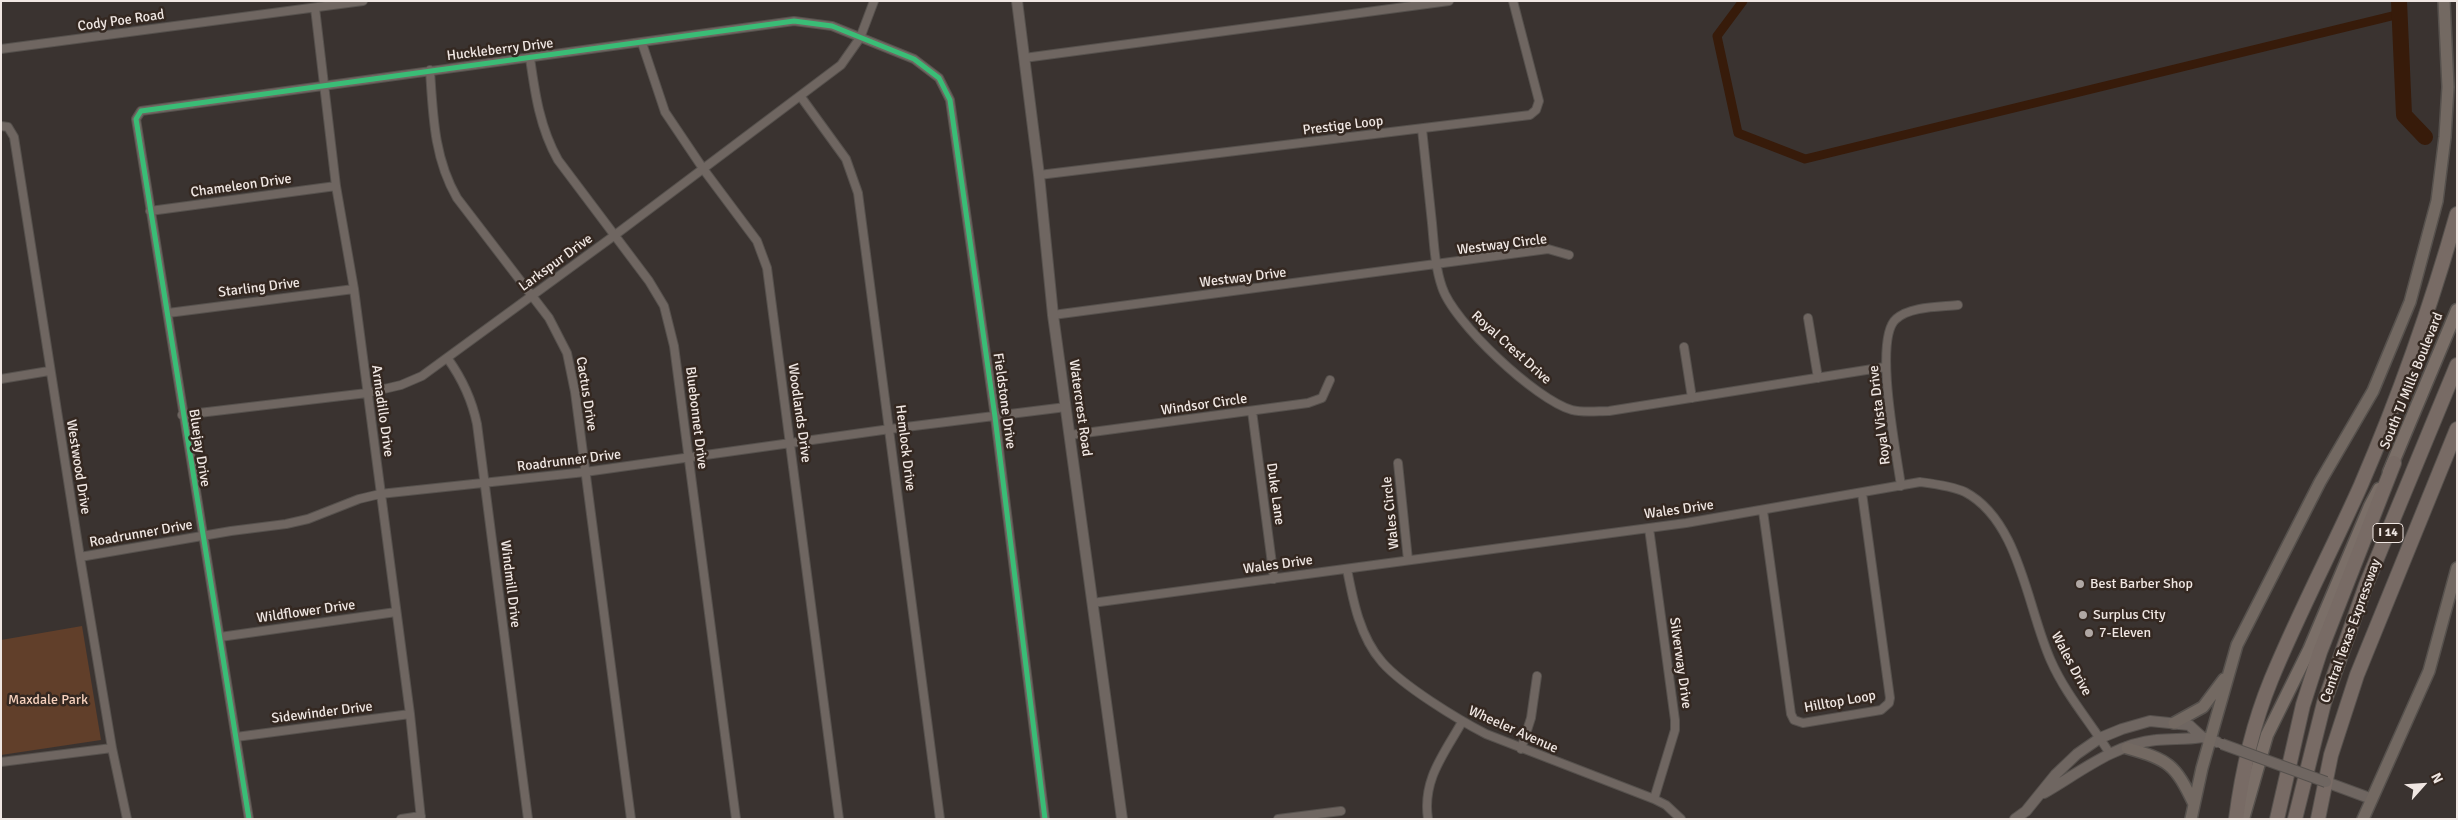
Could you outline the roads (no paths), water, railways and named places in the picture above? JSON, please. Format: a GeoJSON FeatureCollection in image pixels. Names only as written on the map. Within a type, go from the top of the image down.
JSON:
{"type":"FeatureCollection","features":[{"type":"Feature","properties":{"kind":"highway"},"geometry":{"type":"LineString","coordinates":[[2236,819],[2240,786],[2270,681],[2361,483],[2434,292],[2457,214]]}},
{"type":"Feature","properties":{"kind":"highway","name":"Central Texas Expressway"},"geometry":{"type":"LineString","coordinates":[[2294,819],[2330,685],[2366,585],[2457,365]]}},
{"type":"Feature","properties":{"kind":"highway","name":"Central Texas Expressway"},"geometry":{"type":"LineString","coordinates":[[2318,819],[2331,755],[2357,675],[2457,429]]}},
{"type":"Feature","properties":{"kind":"highway"},"geometry":{"type":"LineString","coordinates":[[2277,819],[2304,705],[2320,652],[2394,463]]}},
{"type":"Feature","properties":{"kind":"main road"},"geometry":{"type":"LineString","coordinates":[[2191,819],[2206,738],[2237,645],[2278,562],[2373,391],[2410,302],[2438,201],[2448,87],[2444,1]]}},
{"type":"Feature","properties":{"kind":"main road","name":"South TJ Mills Boulevard"},"geometry":{"type":"LineString","coordinates":[[2243,819],[2248,793],[2267,735],[2309,650],[2370,506],[2394,463],[2457,310]]}},
{"type":"Feature","properties":{"kind":"main road"},"geometry":{"type":"LineString","coordinates":[[2363,819],[2430,671],[2457,568]]}},
{"type":"Feature","properties":{"kind":"main road"},"geometry":{"type":"LineString","coordinates":[[2174,723],[2203,708],[2228,674]]}},
{"type":"Feature","properties":{"kind":"main road"},"geometry":{"type":"LineString","coordinates":[[2127,748],[2156,756],[2170,764],[2182,778],[2194,804]]}},
{"type":"Feature","properties":{"kind":"street","name":"Cody Poe Road"},"geometry":{"type":"LineString","coordinates":[[1,49],[363,1]]}},
{"type":"Feature","properties":{"kind":"street","name":"Larkspur Drive"},"geometry":{"type":"LineString","coordinates":[[182,415],[367,393],[411,381],[448,359],[532,295],[704,170],[842,65],[860,38],[874,1]]}},
{"type":"Feature","properties":{"kind":"street","name":"Watercrest Road"},"geometry":{"type":"LineString","coordinates":[[1017,1],[1040,175],[1053,315],[1122,819]]}},
{"type":"Feature","properties":{"kind":"street"},"geometry":{"type":"LineString","coordinates":[[1024,58],[1449,1]]}},
{"type":"Feature","properties":{"kind":"street","name":"Prestige Loop"},"geometry":{"type":"LineString","coordinates":[[1040,175],[1530,115],[1536,110],[1539,101],[1513,1]]}},
{"type":"Feature","properties":{"kind":"street","name":"Armadillo Drive"},"geometry":{"type":"LineString","coordinates":[[315,8],[336,186],[354,289],[410,714],[421,817]]}},
{"type":"Feature","properties":{"kind":"street","name":"Huckleberry Drive"},"geometry":{"type":"LineString","coordinates":[[141,111],[794,21],[832,26],[860,38]]}},
{"type":"Feature","properties":{"kind":"street","name":"Fieldstone Drive"},"geometry":{"type":"LineString","coordinates":[[860,38],[914,60],[933,72],[939,78],[950,100],[995,417],[1046,819]]}},
{"type":"Feature","properties":{"kind":"street","name":"Woodlands Drive"},"geometry":{"type":"LineString","coordinates":[[642,43],[665,112],[704,170],[757,241],[767,268],[840,819]]}},
{"type":"Feature","properties":{"kind":"street","name":"Bluebonnet Drive"},"geometry":{"type":"LineString","coordinates":[[530,58],[535,97],[548,143],[558,160],[649,281],[669,319],[736,819]]}},
{"type":"Feature","properties":{"kind":"street","name":"Cactus Drive"},"geometry":{"type":"LineString","coordinates":[[430,70],[436,142],[446,179],[457,198],[549,318],[567,353],[575,392],[631,819]]}},
{"type":"Feature","properties":{"kind":"street","name":"Hemlock Drive"},"geometry":{"type":"LineString","coordinates":[[801,97],[846,159],[858,193],[940,819]]}},
{"type":"Feature","properties":{"kind":"street","name":"Bluejay Drive"},"geometry":{"type":"LineString","coordinates":[[141,111],[136,119],[150,211],[249,819]]}},
{"type":"Feature","properties":{"kind":"street","name":"Westwood Drive"},"geometry":{"type":"LineString","coordinates":[[1,126],[8,127],[14,137],[80,557],[112,748],[127,819]]}},
{"type":"Feature","properties":{"kind":"street","name":"Royal Crest Drive"},"geometry":{"type":"LineString","coordinates":[[1422,129],[1437,266],[1442,288],[1450,306],[1472,333],[1533,387],[1561,405],[1572,410],[1610,411],[1885,367]]}},
{"type":"Feature","properties":{"kind":"street","name":"Chameleon Drive"},"geometry":{"type":"LineString","coordinates":[[150,211],[336,186]]}},
{"type":"Feature","properties":{"kind":"street","name":"Westway Circle"},"geometry":{"type":"LineString","coordinates":[[1437,266],[1548,249],[1569,255]]}},
{"type":"Feature","properties":{"kind":"street","name":"Westway Drive"},"geometry":{"type":"LineString","coordinates":[[1053,315],[1437,266]]}},
{"type":"Feature","properties":{"kind":"street","name":"Starling Drive"},"geometry":{"type":"LineString","coordinates":[[168,313],[354,289]]}},
{"type":"Feature","properties":{"kind":"street","name":"Royal Vista Drive"},"geometry":{"type":"LineString","coordinates":[[1901,486],[1885,367],[1886,334],[1894,320],[1905,312],[1958,304]]}},
{"type":"Feature","properties":{"kind":"street"},"geometry":{"type":"LineString","coordinates":[[1808,318],[1818,378]]}},
{"type":"Feature","properties":{"kind":"street"},"geometry":{"type":"LineString","coordinates":[[1684,347],[1692,398]]}},
{"type":"Feature","properties":{"kind":"street","name":"Windmill Drive"},"geometry":{"type":"LineString","coordinates":[[448,359],[471,398],[477,424],[528,819]]}},
{"type":"Feature","properties":{"kind":"street"},"geometry":{"type":"LineString","coordinates":[[1,378],[50,371]]}},
{"type":"Feature","properties":{"kind":"street","name":"Windsor Circle"},"geometry":{"type":"LineString","coordinates":[[1070,435],[1308,403],[1322,398],[1330,380]]}},
{"type":"Feature","properties":{"kind":"street","name":"Roadrunner Drive"},"geometry":{"type":"LineString","coordinates":[[80,557],[301,521],[359,499],[380,494],[585,472],[890,429],[1066,407]]}},
{"type":"Feature","properties":{"kind":"street","name":"Duke Lane"},"geometry":{"type":"LineString","coordinates":[[1252,411],[1274,579]]}},
{"type":"Feature","properties":{"kind":"street","name":"Wales Circle"},"geometry":{"type":"LineString","coordinates":[[1398,464],[1408,560]]}},
{"type":"Feature","properties":{"kind":"street","name":"Wales Drive"},"geometry":{"type":"LineString","coordinates":[[1092,603],[1649,528],[1763,511],[1920,482],[1958,489],[1984,505],[2008,537],[2039,633],[2051,662],[2072,700],[2110,754]]}},
{"type":"Feature","properties":{"kind":"street","name":"Hilltop Loop"},"geometry":{"type":"LineString","coordinates":[[1763,511],[1791,714],[1794,720],[1803,723],[1881,710],[1889,703],[1890,698],[1862,493]]}},
{"type":"Feature","properties":{"kind":"street","name":"Silverway Drive"},"geometry":{"type":"LineString","coordinates":[[1649,528],[1675,720],[1675,730],[1654,799]]}},
{"type":"Feature","properties":{"kind":"street","name":"Wheeler Avenue"},"geometry":{"type":"LineString","coordinates":[[1347,569],[1365,636],[1382,662],[1403,680],[1462,722],[1520,749],[1654,799],[1666,805],[1681,819]]}},
{"type":"Feature","properties":{"kind":"street","name":"Wildflower Drive"},"geometry":{"type":"LineString","coordinates":[[220,637],[396,612]]}},
{"type":"Feature","properties":{"kind":"street"},"geometry":{"type":"LineString","coordinates":[[1520,749],[1531,718],[1537,676]]}},
{"type":"Feature","properties":{"kind":"street","name":"Sidewinder Drive"},"geometry":{"type":"LineString","coordinates":[[236,737],[410,714]]}},
{"type":"Feature","properties":{"kind":"street"},"geometry":{"type":"LineString","coordinates":[[1428,819],[1427,796],[1429,780],[1462,722]]}},
{"type":"Feature","properties":{"kind":"street"},"geometry":{"type":"LineString","coordinates":[[2015,819],[2026,811],[2041,795],[2056,774],[2076,754],[2100,738],[2144,722],[2189,725],[2206,738],[2372,799]]}},
{"type":"Feature","properties":{"kind":"street"},"geometry":{"type":"LineString","coordinates":[[2041,795],[2110,754],[2127,748],[2155,740],[2206,738]]}},
{"type":"Feature","properties":{"kind":"street"},"geometry":{"type":"LineString","coordinates":[[1,762],[112,748]]}},
{"type":"Feature","properties":{"kind":"street"},"geometry":{"type":"LineString","coordinates":[[1278,819],[1341,810]]}},
{"type":"Feature","properties":{"kind":"street"},"geometry":{"type":"LineString","coordinates":[[401,819],[421,817]]}},
{"type":"Feature","properties":{"kind":"waterway"},"geometry":{"type":"LineString","coordinates":[[1743,1],[1717,36],[1738,133],[1805,159],[2400,14]]}},
{"type":"Feature","properties":{"kind":"waterway"},"geometry":{"type":"LineString","coordinates":[[2399,1],[2404,115],[2425,137]]}},
{"type":"Feature","properties":{"kind":"place","name":"Best Barber Shop"},"geometry":{"type":"Point","coordinates":[2080,584]}},
{"type":"Feature","properties":{"kind":"place","name":"Surplus City"},"geometry":{"type":"Point","coordinates":[2083,615]}},
{"type":"Feature","properties":{"kind":"place","name":"7-Eleven"},"geometry":{"type":"Point","coordinates":[2089,633]}},
{"type":"Feature","properties":{"kind":"park label","name":"Maxdale Park"},"geometry":{"type":"Point","coordinates":[48,700]}}]}
